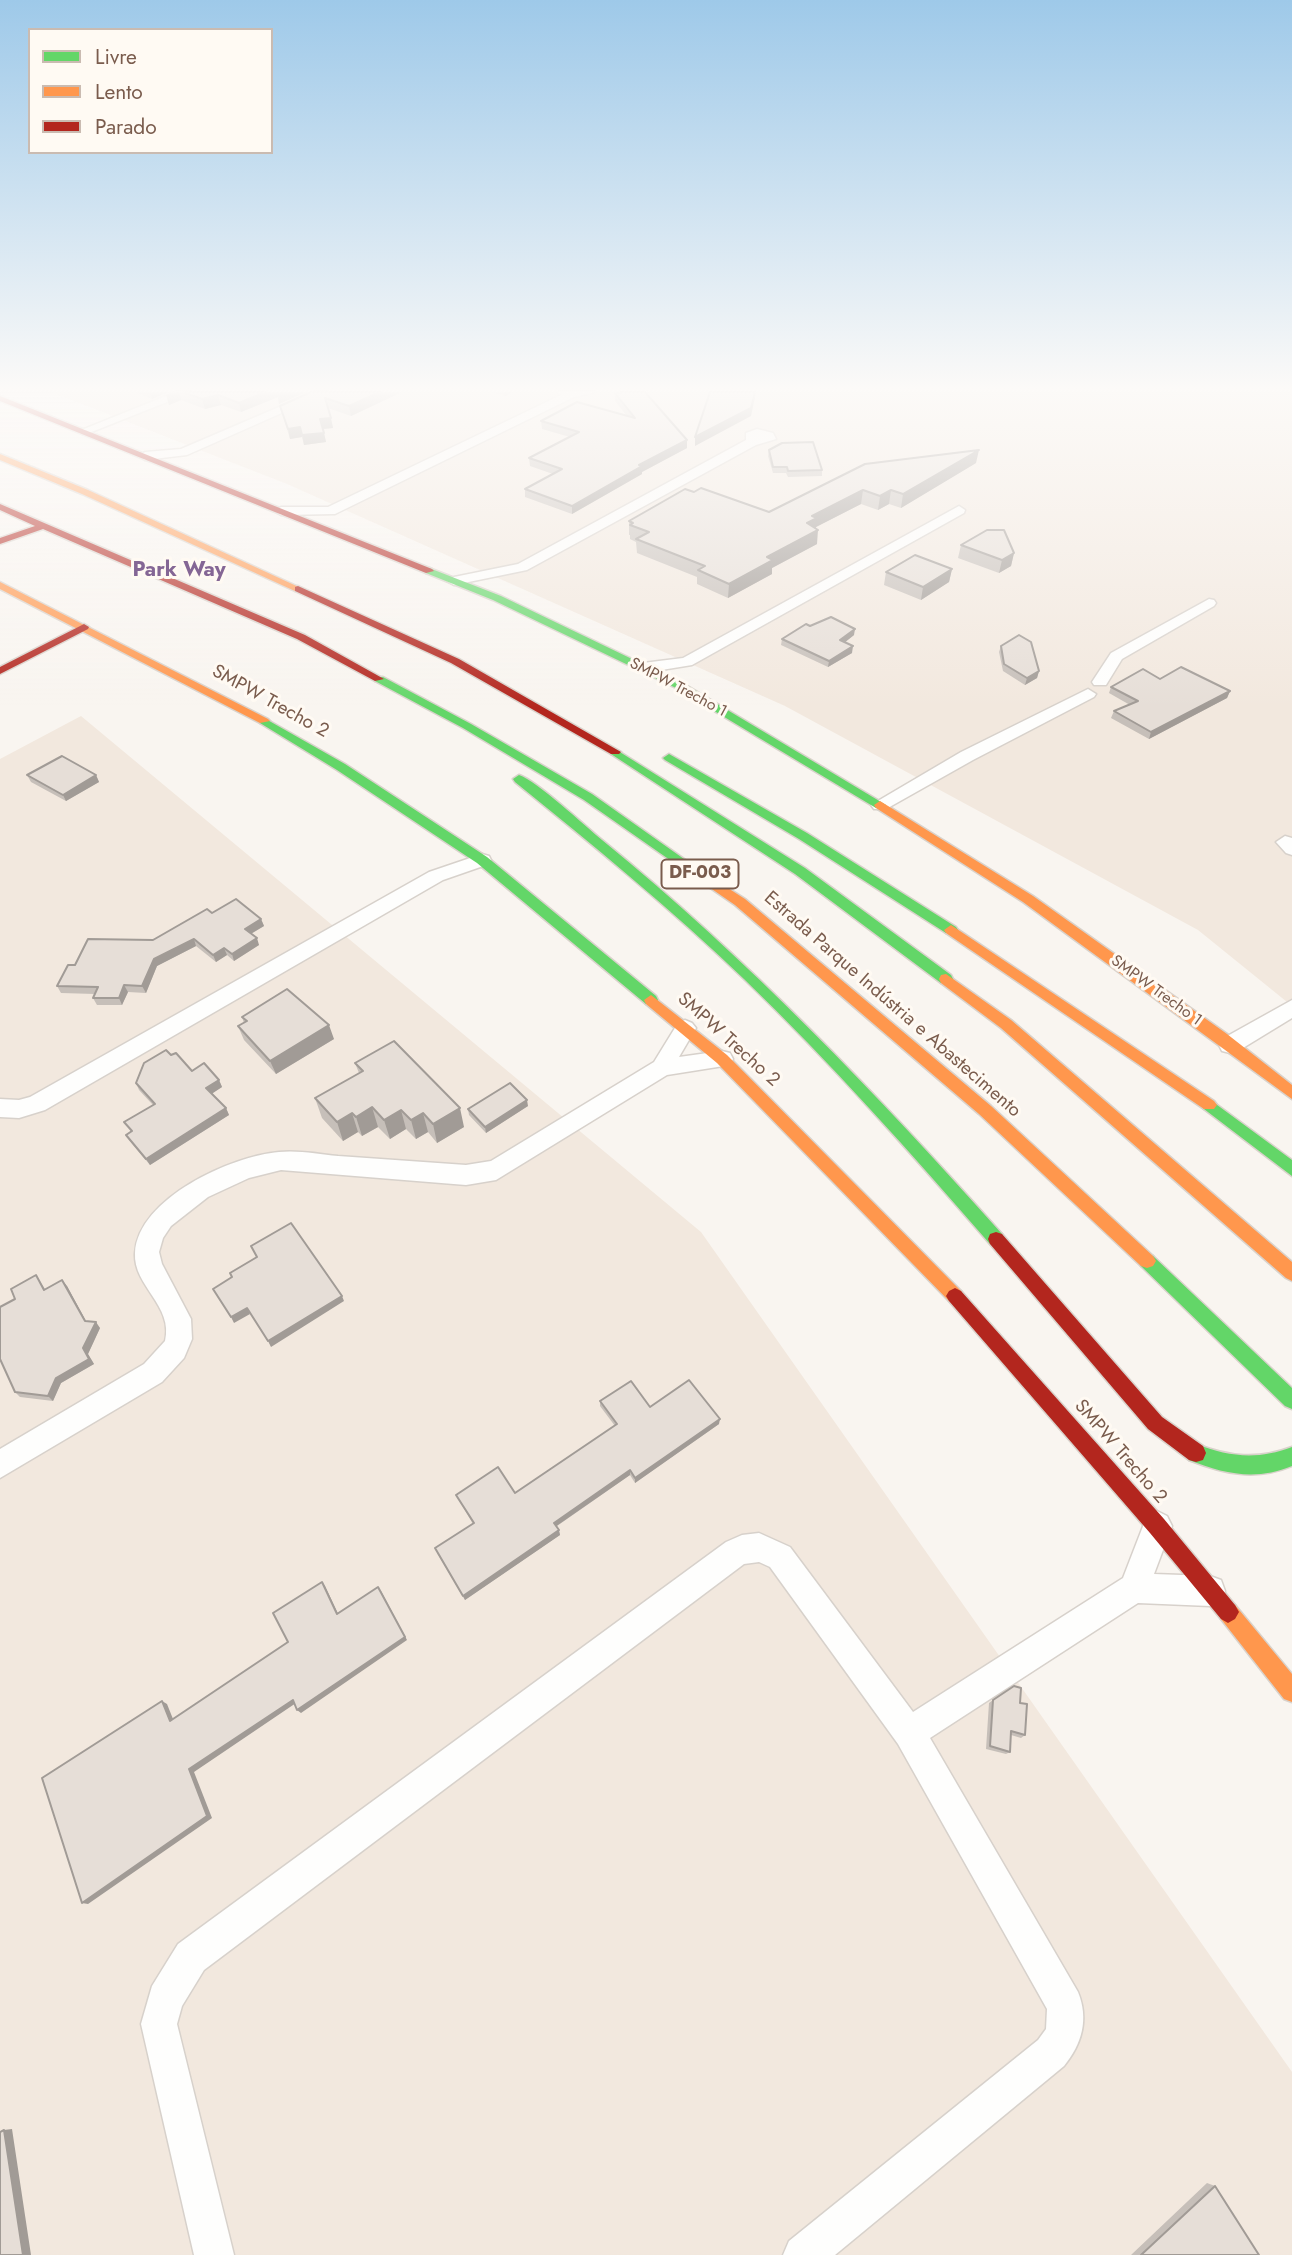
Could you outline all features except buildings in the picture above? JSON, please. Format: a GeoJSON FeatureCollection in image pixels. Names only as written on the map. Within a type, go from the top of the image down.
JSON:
{"type":"FeatureCollection","features":[{"type":"Feature","properties":{"kind":"main road","name":"Estrada Parque Indústria e Abastecimento"},"geometry":{"type":"LineString","coordinates":[[96,497],[455,661],[639,766],[810,879],[1006,1024],[1292,1273]]}},
{"type":"Feature","properties":{"kind":"main road","name":"SMPW Trecho 1"},"geometry":{"type":"LineString","coordinates":[[248,497],[497,598],[680,686],[880,805],[1028,899],[1292,1093]]}},
{"type":"Feature","properties":{"kind":"main road","name":"Estrada Parque Indústria e Abastecimento"},"geometry":{"type":"LineString","coordinates":[[0,507],[301,637],[467,726],[588,797],[740,902],[985,1110],[1251,1358],[1292,1400]]}},
{"type":"Feature","properties":{"kind":"main road"},"geometry":{"type":"LineString","coordinates":[[0,541],[43,526]]}},
{"type":"Feature","properties":{"kind":"main road","name":"SMPW Trecho 2"},"geometry":{"type":"LineString","coordinates":[[0,585],[242,708],[341,767],[482,860],[722,1059],[969,1310],[1157,1526],[1292,1690]]}},
{"type":"Feature","properties":{"kind":"main road"},"geometry":{"type":"LineString","coordinates":[[0,671],[84,627]]}},
{"type":"Feature","properties":{"kind":"main road"},"geometry":{"type":"LineString","coordinates":[[455,661],[505,677],[558,700]]}},
{"type":"Feature","properties":{"kind":"main road"},"geometry":{"type":"LineString","coordinates":[[467,726],[480,748],[608,850],[778,1004],[882,1111],[992,1233],[1156,1423],[1187,1448],[1236,1466],[1264,1467],[1283,1462],[1292,1456]]}},
{"type":"Feature","properties":{"kind":"main road"},"geometry":{"type":"LineString","coordinates":[[656,752],[748,802],[874,878],[1081,1016],[1254,1137],[1292,1169]]}},
{"type":"Feature","properties":{"kind":"street"},"geometry":{"type":"LineString","coordinates":[[281,511],[330,511],[358,497]]}},
{"type":"Feature","properties":{"kind":"street"},"geometry":{"type":"LineString","coordinates":[[454,581],[522,567],[650,497]]}},
{"type":"Feature","properties":{"kind":"street"},"geometry":{"type":"LineString","coordinates":[[643,668],[687,663],[959,510]]}},
{"type":"Feature","properties":{"kind":"street"},"geometry":{"type":"LineString","coordinates":[[330,511],[330,531]]}},
{"type":"Feature","properties":{"kind":"street"},"geometry":{"type":"LineString","coordinates":[[497,598],[522,567]]}},
{"type":"Feature","properties":{"kind":"street"},"geometry":{"type":"LineString","coordinates":[[880,805],[1094,688],[1116,656],[1209,603]]}},
{"type":"Feature","properties":{"kind":"street"},"geometry":{"type":"LineString","coordinates":[[680,686],[687,663]]}},
{"type":"Feature","properties":{"kind":"street"},"geometry":{"type":"LineString","coordinates":[[436,876],[456,843]]}},
{"type":"Feature","properties":{"kind":"street"},"geometry":{"type":"LineString","coordinates":[[0,1108],[19,1109],[37,1104],[436,876],[482,860]]}},
{"type":"Feature","properties":{"kind":"street"},"geometry":{"type":"LineString","coordinates":[[1230,1045],[1292,1008]]}},
{"type":"Feature","properties":{"kind":"street"},"geometry":{"type":"LineString","coordinates":[[662,1068],[685,1028]]}},
{"type":"Feature","properties":{"kind":"street"},"geometry":{"type":"LineString","coordinates":[[0,1464],[153,1373],[172,1356],[183,1327],[149,1266],[147,1253],[157,1228],[168,1214],[194,1193],[235,1172],[265,1162],[466,1175],[496,1170],[662,1068],[722,1059]]}},
{"type":"Feature","properties":{"kind":"street"},"geometry":{"type":"LineString","coordinates":[[909,1733],[995,1681],[1134,1588],[1157,1526]]}},
{"type":"Feature","properties":{"kind":"street"},"geometry":{"type":"LineString","coordinates":[[214,2255],[159,2024],[164,1999],[191,1957],[736,1552],[750,1546],[766,1547],[780,1557],[909,1733],[1065,2005],[1068,2024],[1062,2040],[1051,2053],[803,2255]]}},
{"type":"Feature","properties":{"kind":"street"},"geometry":{"type":"LineString","coordinates":[[1134,1588],[1210,1591]]}},
{"type":"Feature","properties":{"kind":"shaded area"},"geometry":{"type":"Polygon","coordinates":[[[317,497],[1292,497],[1292,1006],[1198,930],[785,706],[317,497]]]}},
{"type":"Feature","properties":{"kind":"shaded area"},"geometry":{"type":"Polygon","coordinates":[[[81,716],[701,1232],[1292,2072],[1292,2255],[0,2255],[0,759],[81,716]]]}},
{"type":"Feature","properties":{"kind":"traffic: fast"},"geometry":{"type":"LineString","coordinates":[[429,571],[497,598],[680,686],[880,805]]}},
{"type":"Feature","properties":{"kind":"traffic: fast"},"geometry":{"type":"LineString","coordinates":[[379,679],[467,726],[588,797],[695,871]]}},
{"type":"Feature","properties":{"kind":"traffic: fast"},"geometry":{"type":"LineString","coordinates":[[264,721],[341,767],[482,860],[651,1000]]}},
{"type":"Feature","properties":{"kind":"traffic: fast"},"geometry":{"type":"LineString","coordinates":[[615,752],[800,871],[946,979]]}},
{"type":"Feature","properties":{"kind":"traffic: fast"},"geometry":{"type":"LineString","coordinates":[[669,758],[803,836],[951,930]]}},
{"type":"Feature","properties":{"kind":"traffic: fast"},"geometry":{"type":"LineString","coordinates":[[519,779],[636,875],[749,976],[875,1105],[996,1239]]}},
{"type":"Feature","properties":{"kind":"traffic: fast"},"geometry":{"type":"LineString","coordinates":[[1209,1105],[1292,1169]]}},
{"type":"Feature","properties":{"kind":"traffic: fast"},"geometry":{"type":"LineString","coordinates":[[1147,1261],[1292,1400]]}},
{"type":"Feature","properties":{"kind":"traffic: fast"},"geometry":{"type":"LineString","coordinates":[[1196,1453],[1220,1462],[1244,1466],[1268,1464],[1292,1456]]}},
{"type":"Feature","properties":{"kind":"traffic: slow"},"geometry":{"type":"LineString","coordinates":[[96,497],[298,589]]}},
{"type":"Feature","properties":{"kind":"traffic: slow"},"geometry":{"type":"LineString","coordinates":[[0,585],[264,721]]}},
{"type":"Feature","properties":{"kind":"traffic: slow"},"geometry":{"type":"LineString","coordinates":[[880,805],[1028,899],[1222,1038],[1292,1093]]}},
{"type":"Feature","properties":{"kind":"traffic: slow"},"geometry":{"type":"LineString","coordinates":[[695,871],[740,902],[985,1110],[1147,1261]]}},
{"type":"Feature","properties":{"kind":"traffic: slow"},"geometry":{"type":"LineString","coordinates":[[951,930],[1209,1105]]}},
{"type":"Feature","properties":{"kind":"traffic: slow"},"geometry":{"type":"LineString","coordinates":[[946,979],[1006,1024],[1292,1273]]}},
{"type":"Feature","properties":{"kind":"traffic: slow"},"geometry":{"type":"LineString","coordinates":[[651,1000],[722,1059],[955,1296]]}},
{"type":"Feature","properties":{"kind":"traffic: slow"},"geometry":{"type":"LineString","coordinates":[[1228,1612],[1292,1691]]}},
{"type":"Feature","properties":{"kind":"traffic: jam"},"geometry":{"type":"LineString","coordinates":[[246,497],[429,571]]}},
{"type":"Feature","properties":{"kind":"traffic: jam"},"geometry":{"type":"LineString","coordinates":[[0,507],[301,637],[379,679]]}},
{"type":"Feature","properties":{"kind":"traffic: jam"},"geometry":{"type":"LineString","coordinates":[[0,541],[43,526]]}},
{"type":"Feature","properties":{"kind":"traffic: jam"},"geometry":{"type":"LineString","coordinates":[[298,589],[455,661],[615,752]]}},
{"type":"Feature","properties":{"kind":"traffic: jam"},"geometry":{"type":"LineString","coordinates":[[0,671],[84,627]]}},
{"type":"Feature","properties":{"kind":"traffic: jam"},"geometry":{"type":"LineString","coordinates":[[996,1239],[1155,1423],[1196,1453]]}},
{"type":"Feature","properties":{"kind":"traffic: jam"},"geometry":{"type":"LineString","coordinates":[[955,1296],[1157,1526],[1228,1612]]}},
{"type":"Feature","properties":{"kind":"district","name":"Park Way"},"geometry":{"type":"Point","coordinates":[179,571]}}]}
